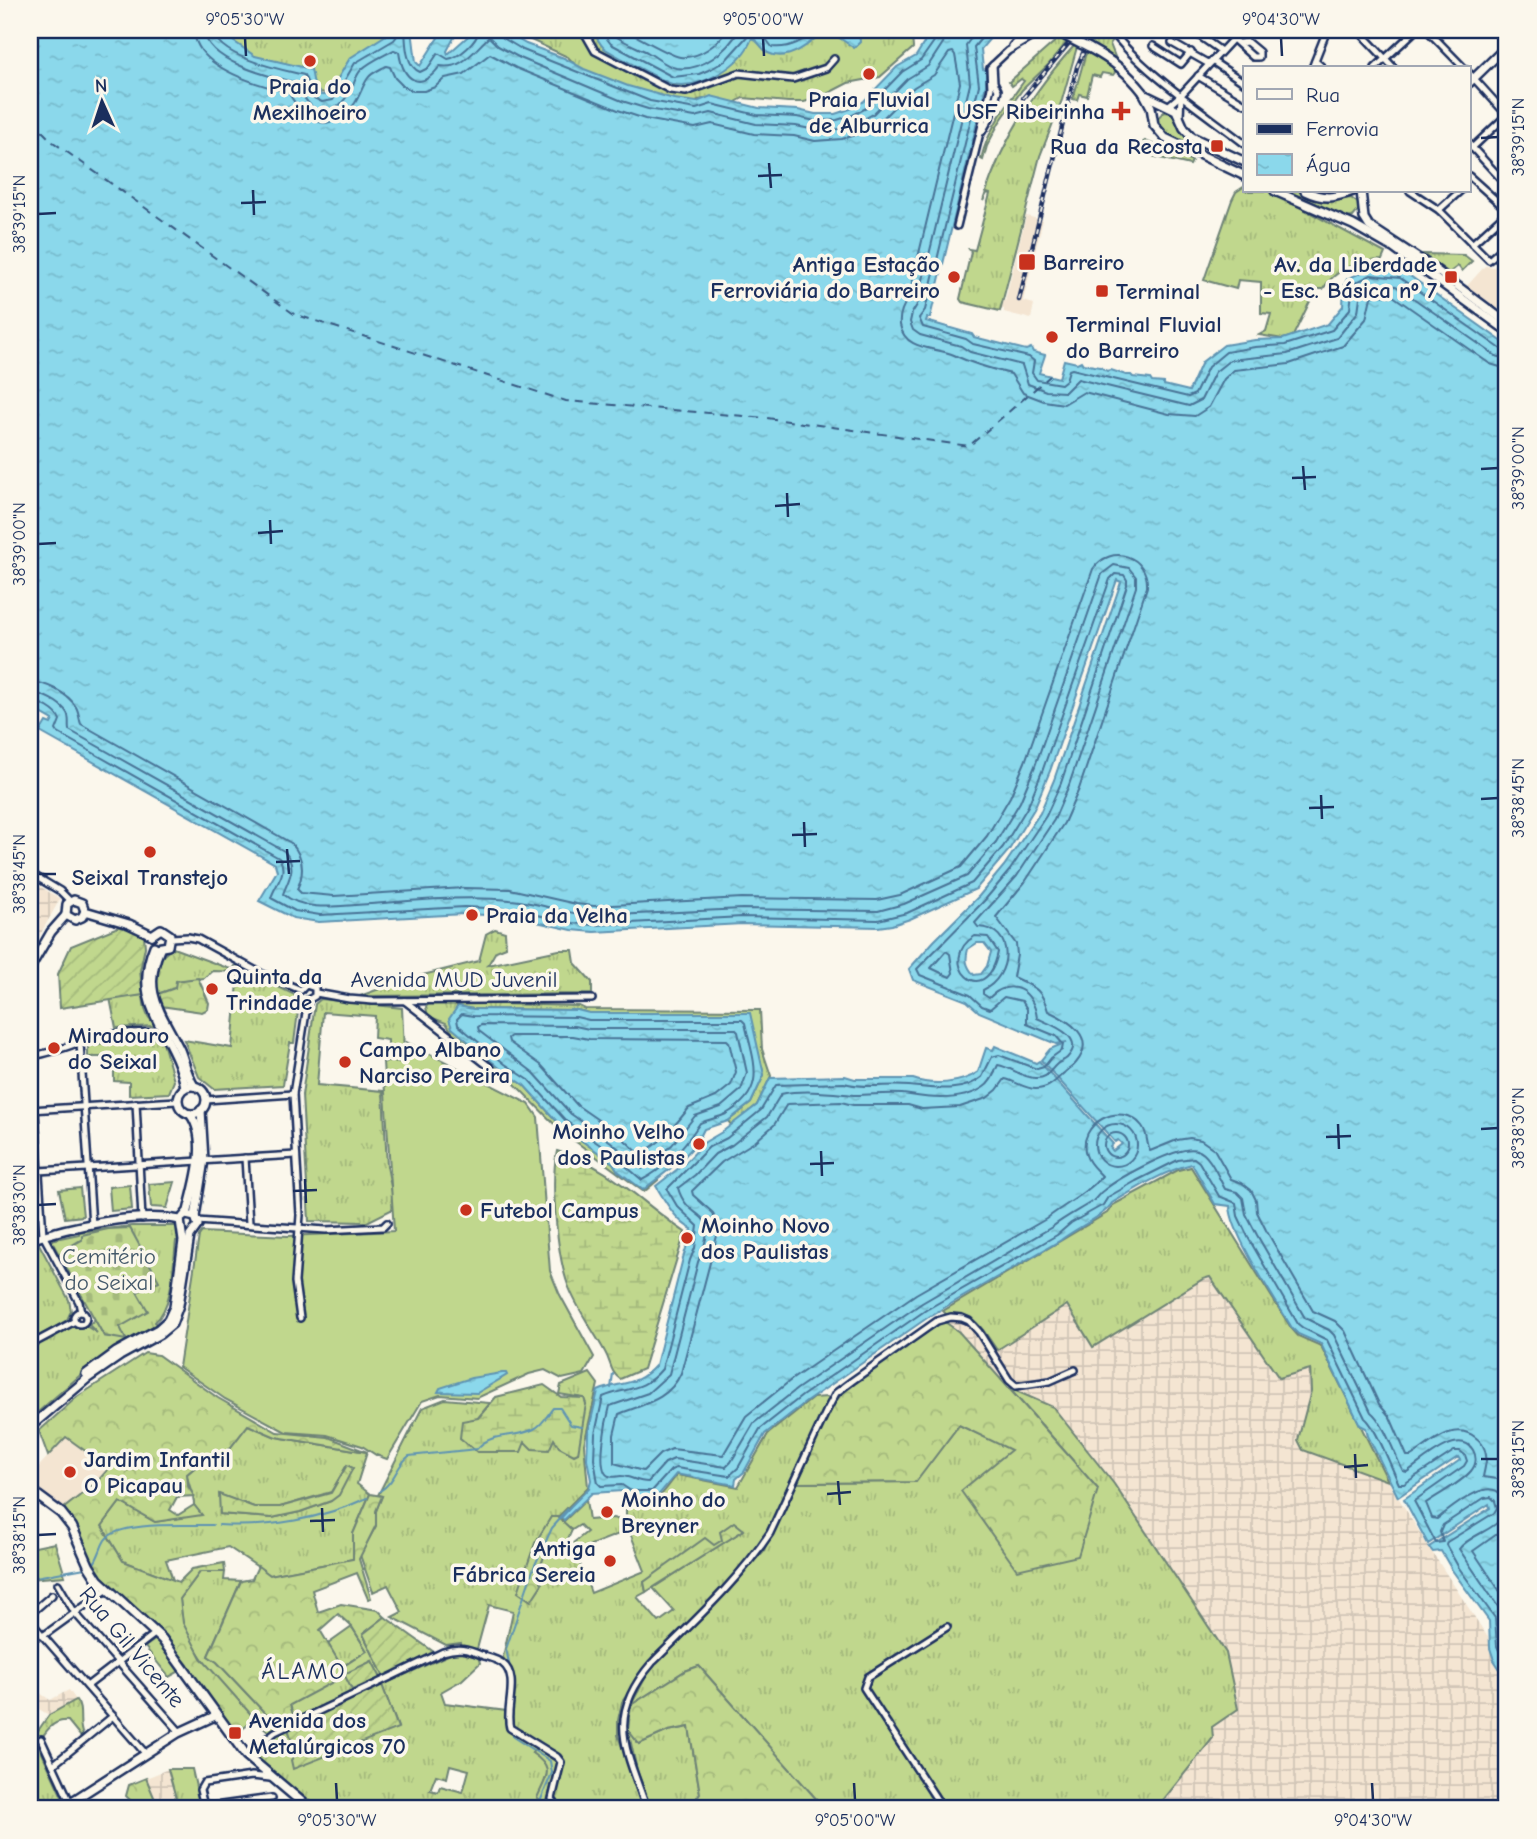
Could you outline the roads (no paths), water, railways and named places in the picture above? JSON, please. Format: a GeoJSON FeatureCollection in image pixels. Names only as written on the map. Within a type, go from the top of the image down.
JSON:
{"type":"FeatureCollection","features":[{"type":"Feature","properties":{"kind":"main road"},"geometry":{"type":"LineString","coordinates":[[1057,30],[1115,63],[1131,77],[1144,93],[1156,128],[1165,138],[1243,175]]}},
{"type":"Feature","properties":{"kind":"main road"},"geometry":{"type":"LineString","coordinates":[[1470,78],[1507,46]]}},
{"type":"Feature","properties":{"kind":"main road"},"geometry":{"type":"LineString","coordinates":[[1144,93],[1176,110],[1184,128],[1192,137],[1243,161]]}},
{"type":"Feature","properties":{"kind":"main road"},"geometry":{"type":"LineString","coordinates":[[1153,120],[1156,112],[1167,106]]}},
{"type":"Feature","properties":{"kind":"main road"},"geometry":{"type":"LineString","coordinates":[[1277,192],[1353,225],[1400,252],[1507,331]]}},
{"type":"Feature","properties":{"kind":"main road"},"geometry":{"type":"LineString","coordinates":[[1308,192],[1326,198],[1349,192],[1354,194],[1362,206]]}},
{"type":"Feature","properties":{"kind":"main road"},"geometry":{"type":"LineString","coordinates":[[1362,192],[1365,222],[1369,226],[1436,270],[1507,323]]}},
{"type":"Feature","properties":{"kind":"main road"},"geometry":{"type":"LineString","coordinates":[[1340,220],[1356,219],[1362,206]]}},
{"type":"Feature","properties":{"kind":"main road"},"geometry":{"type":"LineString","coordinates":[[70,901],[82,903],[85,911],[79,919],[71,920],[66,915],[65,907],[70,901]]}},
{"type":"Feature","properties":{"kind":"main road"},"geometry":{"type":"LineString","coordinates":[[85,911],[129,924],[152,935]]}},
{"type":"Feature","properties":{"kind":"main road"},"geometry":{"type":"LineString","coordinates":[[30,968],[51,932],[66,915]]}},
{"type":"Feature","properties":{"kind":"main road"},"geometry":{"type":"LineString","coordinates":[[152,935],[161,929],[168,932],[171,938],[168,946],[157,948],[149,959],[146,987],[149,1003],[176,1057],[185,1087]]}},
{"type":"Feature","properties":{"kind":"main road"},"geometry":{"type":"LineString","coordinates":[[152,935],[152,943],[157,948]]}},
{"type":"Feature","properties":{"kind":"main road"},"geometry":{"type":"LineString","coordinates":[[163,1032],[194,1086]]}},
{"type":"Feature","properties":{"kind":"main road"},"geometry":{"type":"LineString","coordinates":[[30,1427],[88,1378],[172,1324],[178,1311],[188,1242],[197,1227],[201,1160],[201,1110],[206,1100],[201,1089],[194,1086],[185,1087],[179,1093],[177,1101],[183,1111],[190,1114],[197,1129],[201,1160],[180,1226],[183,1231],[174,1307],[168,1320],[158,1329],[95,1367],[30,1427]]}},
{"type":"Feature","properties":{"kind":"main road"},"geometry":{"type":"LineString","coordinates":[[190,1114],[201,1110]]}},
{"type":"Feature","properties":{"kind":"main road"},"geometry":{"type":"LineString","coordinates":[[30,1240],[92,1224],[142,1219],[196,1219]]}},
{"type":"Feature","properties":{"kind":"main road"},"geometry":{"type":"LineString","coordinates":[[183,1231],[192,1232]]}},
{"type":"Feature","properties":{"kind":"main road"},"geometry":{"type":"LineString","coordinates":[[30,1490],[52,1506],[72,1527],[98,1580],[156,1633],[246,1755],[310,1809]]}},
{"type":"Feature","properties":{"kind":"main road"},"geometry":{"type":"LineString","coordinates":[[60,1809],[180,1731],[217,1715]]}},
{"type":"Feature","properties":{"kind":"street"},"geometry":{"type":"LineString","coordinates":[[583,30],[595,51],[670,90],[686,92],[739,73],[793,79],[825,68],[834,59]]}},
{"type":"Feature","properties":{"kind":"street"},"geometry":{"type":"LineString","coordinates":[[957,226],[990,88],[990,68],[1026,30]]}},
{"type":"Feature","properties":{"kind":"street"},"geometry":{"type":"LineString","coordinates":[[1008,51],[1044,30]]}},
{"type":"Feature","properties":{"kind":"street"},"geometry":{"type":"LineString","coordinates":[[1111,30],[1120,42],[1181,95],[1243,142]]}},
{"type":"Feature","properties":{"kind":"street"},"geometry":{"type":"LineString","coordinates":[[1191,30],[1222,51]]}},
{"type":"Feature","properties":{"kind":"street"},"geometry":{"type":"LineString","coordinates":[[1225,30],[1239,43]]}},
{"type":"Feature","properties":{"kind":"street"},"geometry":{"type":"LineString","coordinates":[[1167,106],[1181,95],[1241,30]]}},
{"type":"Feature","properties":{"kind":"street"},"geometry":{"type":"LineString","coordinates":[[1313,66],[1327,30]]}},
{"type":"Feature","properties":{"kind":"street"},"geometry":{"type":"LineString","coordinates":[[1358,30],[1392,66]]}},
{"type":"Feature","properties":{"kind":"street"},"geometry":{"type":"LineString","coordinates":[[1377,66],[1416,30]]}},
{"type":"Feature","properties":{"kind":"street"},"geometry":{"type":"LineString","coordinates":[[1427,30],[1462,66]]}},
{"type":"Feature","properties":{"kind":"street"},"geometry":{"type":"LineString","coordinates":[[1172,43],[1243,82]]}},
{"type":"Feature","properties":{"kind":"street"},"geometry":{"type":"LineString","coordinates":[[1153,46],[1181,64],[1191,52]]}},
{"type":"Feature","properties":{"kind":"street"},"geometry":{"type":"LineString","coordinates":[[1315,61],[1321,66]]}},
{"type":"Feature","properties":{"kind":"street"},"geometry":{"type":"LineString","coordinates":[[1198,76],[1243,103]]}},
{"type":"Feature","properties":{"kind":"street"},"geometry":{"type":"LineString","coordinates":[[1470,78],[1507,115],[1471,146],[1506,180]]}},
{"type":"Feature","properties":{"kind":"street"},"geometry":{"type":"LineString","coordinates":[[1180,118],[1181,95]]}},
{"type":"Feature","properties":{"kind":"street"},"geometry":{"type":"LineString","coordinates":[[1234,158],[1243,156]]}},
{"type":"Feature","properties":{"kind":"street"},"geometry":{"type":"LineString","coordinates":[[1470,179],[1507,211],[1472,244]]}},
{"type":"Feature","properties":{"kind":"street"},"geometry":{"type":"LineString","coordinates":[[1412,192],[1439,210],[1489,260],[1507,244]]}},
{"type":"Feature","properties":{"kind":"street"},"geometry":{"type":"LineString","coordinates":[[1439,210],[1459,192]]}},
{"type":"Feature","properties":{"kind":"street"},"geometry":{"type":"LineString","coordinates":[[30,873],[63,893],[70,901]]}},
{"type":"Feature","properties":{"kind":"street"},"geometry":{"type":"LineString","coordinates":[[171,938],[198,939],[262,974],[301,990]]}},
{"type":"Feature","properties":{"kind":"street"},"geometry":{"type":"LineString","coordinates":[[309,985],[315,988],[316,993],[313,999],[308,1000],[302,997],[301,990],[309,985]]}},
{"type":"Feature","properties":{"kind":"street","name":"Avenida MUD Juvenil"},"geometry":{"type":"LineString","coordinates":[[316,993],[359,1000],[592,999]]}},
{"type":"Feature","properties":{"kind":"street"},"geometry":{"type":"LineString","coordinates":[[300,1318],[295,1264],[299,1228],[293,1094],[308,1000]]}},
{"type":"Feature","properties":{"kind":"street"},"geometry":{"type":"LineString","coordinates":[[404,1000],[404,1008]]}},
{"type":"Feature","properties":{"kind":"street"},"geometry":{"type":"LineString","coordinates":[[404,1000],[491,1068]]}},
{"type":"Feature","properties":{"kind":"street"},"geometry":{"type":"LineString","coordinates":[[30,1056],[48,1054],[122,1032],[163,1032]]}},
{"type":"Feature","properties":{"kind":"street"},"geometry":{"type":"LineString","coordinates":[[80,1043],[92,1224]]}},
{"type":"Feature","properties":{"kind":"street"},"geometry":{"type":"LineString","coordinates":[[206,1100],[293,1094]]}},
{"type":"Feature","properties":{"kind":"street"},"geometry":{"type":"LineString","coordinates":[[30,1097],[43,1235],[79,1302],[81,1312],[86,1315],[85,1321],[80,1324],[75,1321]]}},
{"type":"Feature","properties":{"kind":"street"},"geometry":{"type":"LineString","coordinates":[[32,1109],[177,1101]]}},
{"type":"Feature","properties":{"kind":"street"},"geometry":{"type":"LineString","coordinates":[[136,1103],[142,1219]]}},
{"type":"Feature","properties":{"kind":"street"},"geometry":{"type":"LineString","coordinates":[[39,1171],[296,1154]]}},
{"type":"Feature","properties":{"kind":"street"},"geometry":{"type":"LineString","coordinates":[[245,1158],[249,1223]]}},
{"type":"Feature","properties":{"kind":"street"},"geometry":{"type":"LineString","coordinates":[[196,1219],[299,1228],[353,1229],[383,1227],[387,1223]]}},
{"type":"Feature","properties":{"kind":"street"},"geometry":{"type":"LineString","coordinates":[[75,1321],[75,1315],[81,1312]]}},
{"type":"Feature","properties":{"kind":"street"},"geometry":{"type":"LineString","coordinates":[[647,1809],[622,1726],[628,1701],[640,1677],[653,1662],[722,1594],[758,1551],[770,1533],[836,1393],[937,1321],[951,1317],[962,1318],[979,1332],[1009,1380],[1016,1386],[1050,1381],[1075,1370]]}},
{"type":"Feature","properties":{"kind":"street"},"geometry":{"type":"LineString","coordinates":[[30,1345],[75,1321]]}},
{"type":"Feature","properties":{"kind":"street","name":"Rua Gil Vicente"},"geometry":{"type":"LineString","coordinates":[[58,1584],[75,1613],[180,1731]]}},
{"type":"Feature","properties":{"kind":"street"},"geometry":{"type":"LineString","coordinates":[[43,1636],[108,1589]]}},
{"type":"Feature","properties":{"kind":"street"},"geometry":{"type":"LineString","coordinates":[[30,1614],[52,1595]]}},
{"type":"Feature","properties":{"kind":"street"},"geometry":{"type":"LineString","coordinates":[[30,1621],[145,1753]]}},
{"type":"Feature","properties":{"kind":"street"},"geometry":{"type":"LineString","coordinates":[[943,1809],[864,1688],[868,1677],[947,1627]]}},
{"type":"Feature","properties":{"kind":"street"},"geometry":{"type":"LineString","coordinates":[[87,1686],[156,1633]]}},
{"type":"Feature","properties":{"kind":"street"},"geometry":{"type":"LineString","coordinates":[[246,1755],[275,1731],[443,1652],[454,1648],[467,1649],[503,1663],[512,1685],[508,1720],[510,1728],[558,1757],[561,1762],[552,1799],[559,1809]]}},
{"type":"Feature","properties":{"kind":"street"},"geometry":{"type":"LineString","coordinates":[[53,1765],[113,1716]]}},
{"type":"Feature","properties":{"kind":"street"},"geometry":{"type":"LineString","coordinates":[[41,1739],[70,1802]]}},
{"type":"Feature","properties":{"kind":"street"},"geometry":{"type":"LineString","coordinates":[[264,1770],[252,1776],[204,1783],[200,1790],[202,1802],[208,1808],[272,1798]]}},
{"type":"Feature","properties":{"kind":"street"},"geometry":{"type":"LineString","coordinates":[[252,1776],[276,1781]]}},
{"type":"Feature","properties":{"kind":"water"},"geometry":{"type":"Polygon","coordinates":[[[30,30],[217,30],[255,56],[311,69],[314,85],[321,95],[328,95],[350,58],[394,30],[412,30],[416,62],[420,66],[439,36],[439,30],[458,30],[448,54],[475,30],[502,30],[526,44],[564,58],[584,69],[628,86],[674,99],[697,102],[711,96],[759,108],[835,114],[864,101],[897,67],[916,56],[932,30],[997,30],[981,49],[986,85],[930,318],[926,321],[972,334],[974,337],[1026,350],[1031,348],[1033,352],[1045,355],[1039,373],[1059,378],[1064,360],[1077,363],[1081,361],[1107,371],[1150,379],[1152,382],[1189,391],[1202,362],[1224,345],[1283,339],[1328,324],[1343,306],[1347,279],[1369,269],[1403,271],[1507,345],[1507,1680],[1490,1648],[1489,1621],[1441,1551],[1433,1552],[1429,1547],[1490,1508],[1489,1504],[1428,1544],[1404,1499],[1460,1460],[1458,1457],[1398,1497],[1366,1428],[1360,1425],[1321,1344],[1298,1334],[1292,1328],[1246,1250],[1232,1218],[1230,1206],[1215,1204],[1192,1164],[1161,1175],[1112,1203],[1109,1208],[1061,1240],[930,1316],[806,1402],[765,1434],[744,1472],[736,1479],[735,1485],[676,1474],[656,1498],[636,1497],[623,1500],[622,1491],[592,1493],[564,1520],[560,1517],[589,1488],[591,1480],[587,1459],[588,1433],[598,1391],[642,1377],[656,1365],[692,1229],[676,1217],[656,1186],[684,1164],[705,1142],[757,1105],[770,1078],[845,1076],[855,1079],[913,1079],[946,1083],[978,1072],[986,1048],[993,1050],[995,1046],[1036,1063],[1039,1061],[1113,1144],[1110,1147],[1113,1151],[1122,1144],[1118,1140],[1115,1142],[1041,1060],[1050,1049],[1067,1042],[1056,1044],[979,1012],[967,1001],[913,980],[909,969],[979,896],[1004,866],[1040,813],[1054,780],[1121,582],[1117,580],[1050,771],[1034,809],[1009,850],[976,889],[910,919],[878,927],[742,924],[594,932],[572,930],[510,916],[464,914],[319,922],[293,918],[259,901],[277,871],[275,864],[40,732],[46,722],[51,724],[53,720],[32,708],[30,712],[30,30]],[[977,943],[968,949],[967,963],[974,975],[981,974],[987,966],[991,952],[984,943],[977,943]]]}},
{"type":"Feature","properties":{"kind":"water"},"geometry":{"type":"Polygon","coordinates":[[[592,30],[859,30],[860,42],[854,48],[831,32],[823,31],[798,51],[783,56],[768,53],[752,38],[740,57],[720,73],[684,85],[672,84],[608,51],[592,30]]]}},
{"type":"Feature","properties":{"kind":"water"},"geometry":{"type":"Polygon","coordinates":[[[458,1006],[473,1009],[577,1010],[589,1013],[750,1013],[764,1075],[751,1103],[728,1121],[704,1129],[686,1155],[643,1190],[618,1171],[613,1163],[561,1126],[524,1085],[452,1028],[449,1019],[458,1006]]]}},
{"type":"Feature","properties":{"kind":"water"},"geometry":{"type":"Polygon","coordinates":[[[502,1373],[507,1375],[477,1393],[438,1392],[440,1388],[471,1378],[502,1373]]]}},
{"type":"Feature","properties":{"kind":"waterway"},"geometry":{"type":"LineString","coordinates":[[611,1388],[613,1374]]}},
{"type":"Feature","properties":{"kind":"waterway"},"geometry":{"type":"LineString","coordinates":[[380,1491],[409,1456],[477,1449],[496,1437],[534,1429],[553,1408],[560,1408],[571,1425],[582,1427]]}},
{"type":"Feature","properties":{"kind":"waterway"},"geometry":{"type":"LineString","coordinates":[[219,1525],[257,1525],[314,1517],[367,1498]]}},
{"type":"Feature","properties":{"kind":"waterway"},"geometry":{"type":"LineString","coordinates":[[510,1668],[506,1649],[534,1567],[552,1528],[570,1508]]}},
{"type":"Feature","properties":{"kind":"waterway"},"geometry":{"type":"LineString","coordinates":[[93,1565],[105,1540],[125,1529],[156,1525],[213,1525]]}},
{"type":"Feature","properties":{"kind":"waterway"},"geometry":{"type":"LineString","coordinates":[[30,1578],[85,1568]]}},
{"type":"Feature","properties":{"kind":"waterway"},"geometry":{"type":"LineString","coordinates":[[513,1735],[550,1761],[552,1773],[537,1809]]}},
{"type":"Feature","properties":{"kind":"railway"},"geometry":{"type":"LineString","coordinates":[[1023,98],[1080,30]]}},
{"type":"Feature","properties":{"kind":"railway"},"geometry":{"type":"LineString","coordinates":[[1019,300],[1077,67],[1093,30]]}},
{"type":"Feature","properties":{"kind":"place","name":"Praia do Mexilhoeiro"},"geometry":{"type":"Point","coordinates":[310,61]}},
{"type":"Feature","properties":{"kind":"place","name":"Praia Fluvial de Alburrica"},"geometry":{"type":"Point","coordinates":[869,74]}},
{"type":"Feature","properties":{"kind":"place","name":"USF Ribeirinha"},"geometry":{"type":"Point","coordinates":[1121,111]}},
{"type":"Feature","properties":{"kind":"place","name":"Rua da Recosta"},"geometry":{"type":"Point","coordinates":[1217,146]}},
{"type":"Feature","properties":{"kind":"place","name":"Barreiro"},"geometry":{"type":"Point","coordinates":[1027,262]}},
{"type":"Feature","properties":{"kind":"place","name":"Antiga Estação Ferroviária do Barreiro"},"geometry":{"type":"Point","coordinates":[954,277]}},
{"type":"Feature","properties":{"kind":"place","name":"Av. da Liberdade - Esc. Básica nº 7"},"geometry":{"type":"Point","coordinates":[1451,277]}},
{"type":"Feature","properties":{"kind":"place","name":"Terminal"},"geometry":{"type":"Point","coordinates":[1102,291]}},
{"type":"Feature","properties":{"kind":"place","name":"Terminal Fluvial do Barreiro"},"geometry":{"type":"Point","coordinates":[1052,337]}},
{"type":"Feature","properties":{"kind":"place","name":"Seixal Transtejo"},"geometry":{"type":"Point","coordinates":[150,852]}},
{"type":"Feature","properties":{"kind":"place","name":"Praia da Velha"},"geometry":{"type":"Point","coordinates":[472,915]}},
{"type":"Feature","properties":{"kind":"place","name":"Quinta da Trindade"},"geometry":{"type":"Point","coordinates":[212,989]}},
{"type":"Feature","properties":{"kind":"place","name":"Miradouro do Seixal"},"geometry":{"type":"Point","coordinates":[54,1048]}},
{"type":"Feature","properties":{"kind":"place","name":"Campo Albano Narciso Pereira"},"geometry":{"type":"Point","coordinates":[345,1062]}},
{"type":"Feature","properties":{"kind":"place","name":"Moinho Velho dos Paulistas"},"geometry":{"type":"Point","coordinates":[699,1144]}},
{"type":"Feature","properties":{"kind":"place","name":"Futebol Campus"},"geometry":{"type":"Point","coordinates":[466,1210]}},
{"type":"Feature","properties":{"kind":"place","name":"Moinho Novo dos Paulistas"},"geometry":{"type":"Point","coordinates":[687,1238]}},
{"type":"Feature","properties":{"kind":"place","name":"Jardim Infantil O Picapau"},"geometry":{"type":"Point","coordinates":[70,1472]}},
{"type":"Feature","properties":{"kind":"place","name":"Moinho do Breyner"},"geometry":{"type":"Point","coordinates":[607,1512]}},
{"type":"Feature","properties":{"kind":"place","name":"Antiga Fábrica Sereia"},"geometry":{"type":"Point","coordinates":[610,1561]}},
{"type":"Feature","properties":{"kind":"place","name":"Avenida dos Metalúrgicos 70"},"geometry":{"type":"Point","coordinates":[235,1733]}},
{"type":"Feature","properties":{"kind":"district","name":"ÁLAMO"},"geometry":{"type":"Point","coordinates":[304,1671]}},
{"type":"Feature","properties":{"kind":"park label","name":"Cemitério do Seixal"},"geometry":{"type":"Point","coordinates":[109,1269]}}]}
